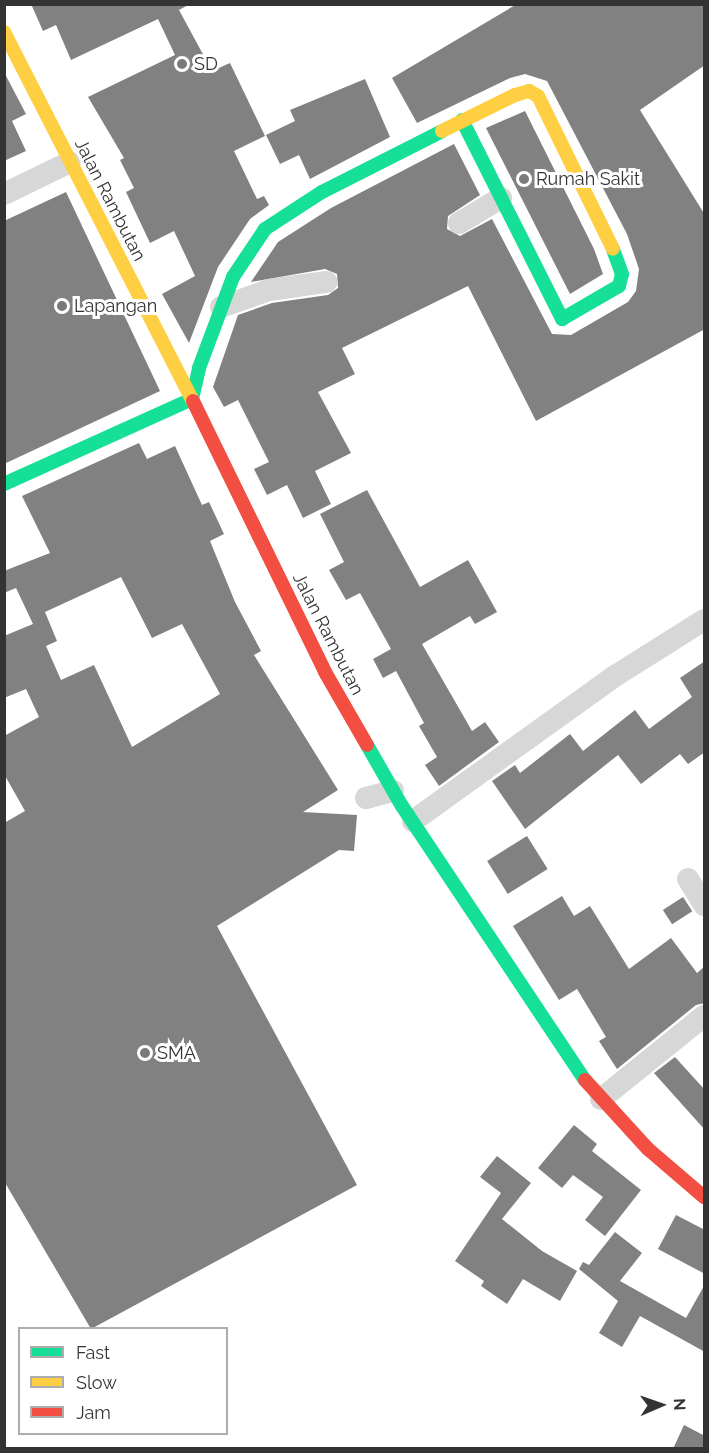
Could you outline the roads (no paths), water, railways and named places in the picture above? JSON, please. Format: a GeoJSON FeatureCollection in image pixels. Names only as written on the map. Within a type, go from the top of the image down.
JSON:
{"type":"FeatureCollection","features":[{"type":"Feature","properties":{"kind":"street","name":"Jalan Rambutan"},"geometry":{"type":"LineString","coordinates":[[4,32],[192,399],[325,672],[393,791],[560,1044],[601,1099],[648,1149],[705,1197]]}},
{"type":"Feature","properties":{"kind":"street"},"geometry":{"type":"LineString","coordinates":[[4,484],[192,399],[221,307],[233,277],[266,229],[322,192],[462,120],[522,93],[529,91],[538,96],[611,242],[622,274],[619,286],[562,319],[462,120]]}},
{"type":"Feature","properties":{"kind":"street"},"geometry":{"type":"LineString","coordinates":[[4,194],[70,162]]}},
{"type":"Feature","properties":{"kind":"street"},"geometry":{"type":"LineString","coordinates":[[459,223],[501,198]]}},
{"type":"Feature","properties":{"kind":"street"},"geometry":{"type":"LineString","coordinates":[[221,307],[269,290],[326,282]]}},
{"type":"Feature","properties":{"kind":"street"},"geometry":{"type":"LineString","coordinates":[[412,821],[615,676],[705,620]]}},
{"type":"Feature","properties":{"kind":"street"},"geometry":{"type":"LineString","coordinates":[[366,798],[393,791]]}},
{"type":"Feature","properties":{"kind":"street"},"geometry":{"type":"LineString","coordinates":[[688,879],[705,905]]}},
{"type":"Feature","properties":{"kind":"street"},"geometry":{"type":"LineString","coordinates":[[601,1099],[705,1016]]}},
{"type":"Feature","properties":{"kind":"place","name":"SD"},"geometry":{"type":"Point","coordinates":[182,64]}},
{"type":"Feature","properties":{"kind":"place","name":"Rumah Sakit"},"geometry":{"type":"Point","coordinates":[524,179]}},
{"type":"Feature","properties":{"kind":"place","name":"Lapangan"},"geometry":{"type":"Point","coordinates":[62,306]}},
{"type":"Feature","properties":{"kind":"place","name":"SMA"},"geometry":{"type":"Point","coordinates":[145,1053]}}]}
